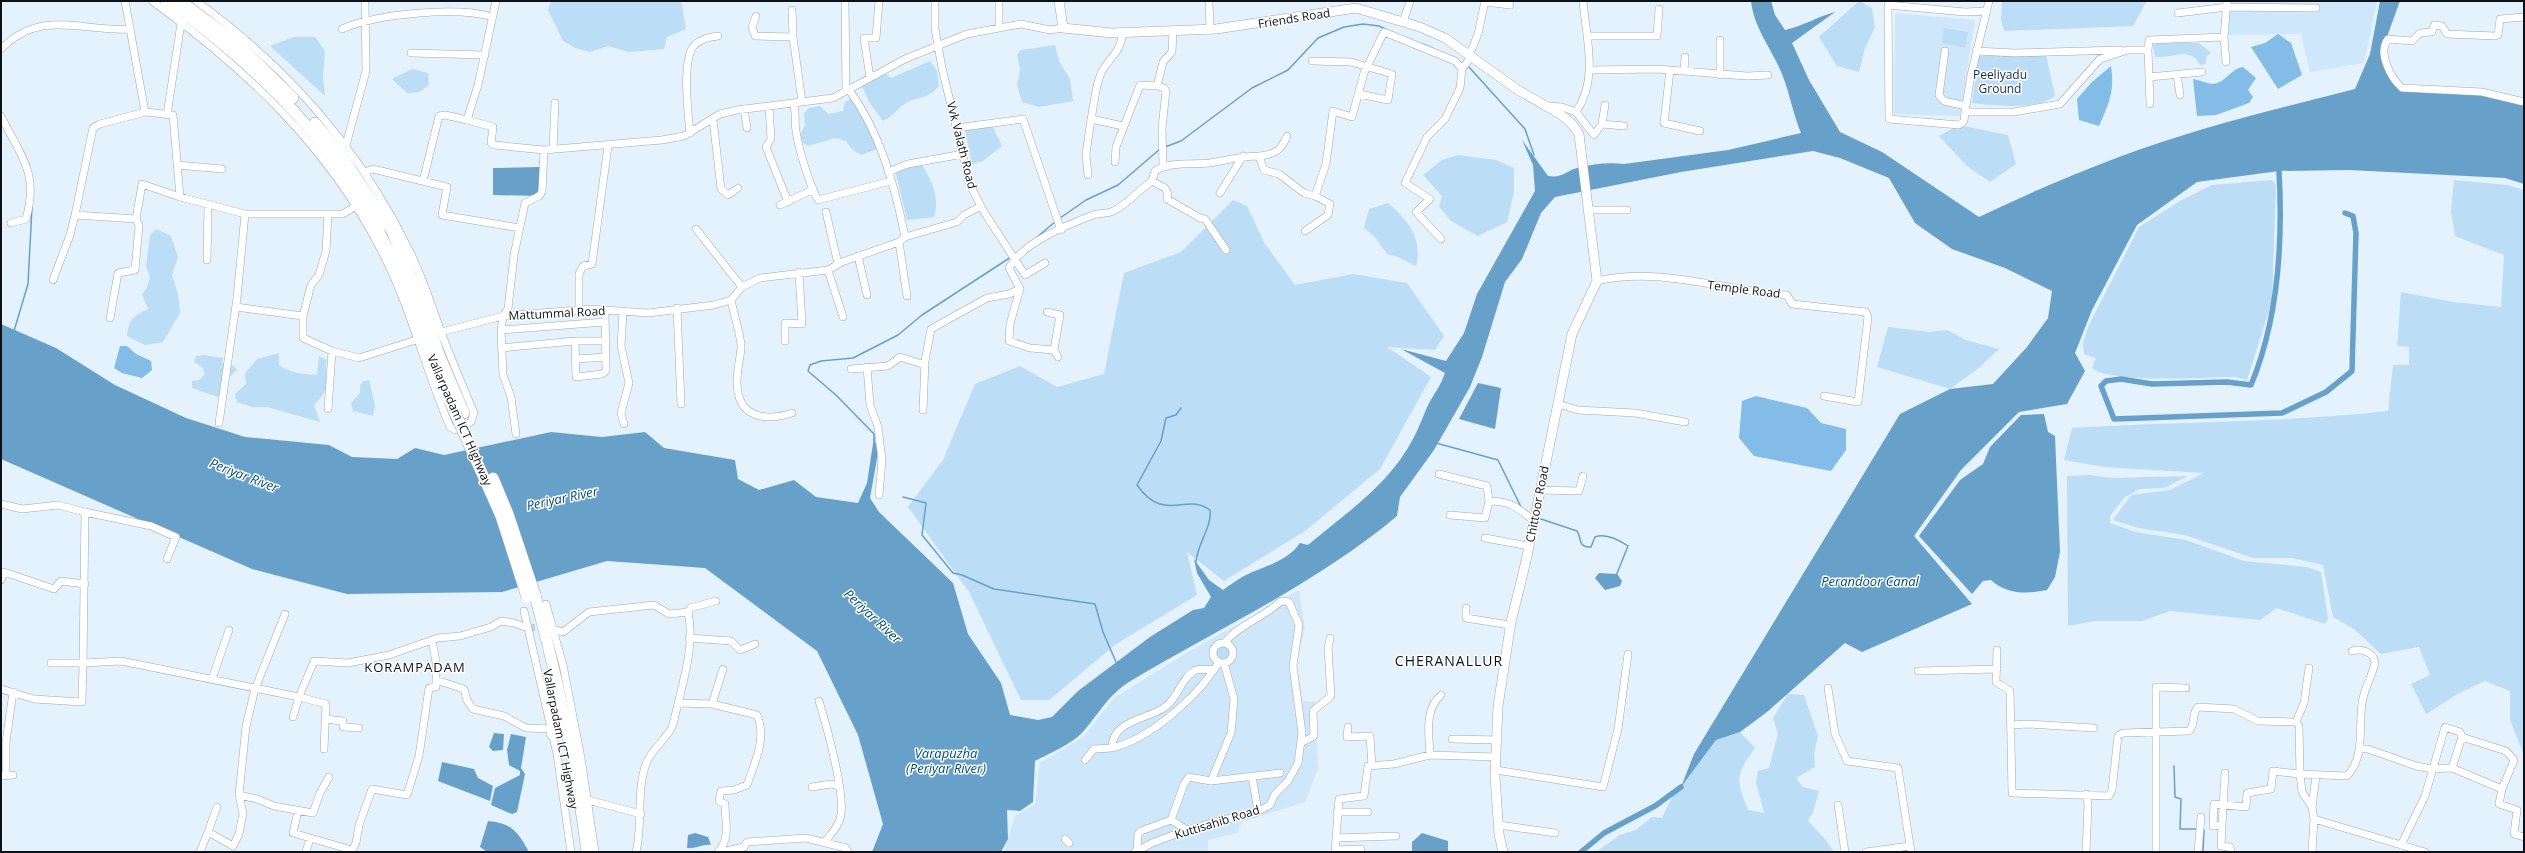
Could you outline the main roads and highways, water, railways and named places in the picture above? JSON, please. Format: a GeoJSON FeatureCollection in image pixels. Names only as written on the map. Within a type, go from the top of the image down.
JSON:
{"type":"FeatureCollection","features":[{"type":"Feature","properties":{"kind":"highway","name":"Vallarpadam ICT Highway"},"geometry":{"type":"LineString","coordinates":[[166,1],[200,20],[247,53],[307,112],[338,150],[366,199],[392,231],[424,307],[460,414],[508,514],[531,596],[556,674],[574,741],[587,852]]}},
{"type":"Feature","properties":{"kind":"highway","name":"Vallarpadam ICT Highway"},"geometry":{"type":"LineString","coordinates":[[180,1],[200,20]]}},
{"type":"Feature","properties":{"kind":"highway","name":"Vallarpadam ICT Highway"},"geometry":{"type":"LineString","coordinates":[[531,596],[550,676],[555,731],[581,852]]}},
{"type":"Feature","properties":{"kind":"main road","name":"Friends Road"},"geometry":{"type":"LineString","coordinates":[[1059,1],[1063,28],[1123,32],[1210,30],[1279,22],[1356,5],[1445,38],[1467,62],[1548,106],[1566,118],[1576,129],[1580,138],[1597,281]]}},
{"type":"Feature","properties":{"kind":"main road","name":"Chittoor Road"},"geometry":{"type":"LineString","coordinates":[[1503,852],[1498,825],[1496,757],[1498,706],[1510,625],[1529,546],[1572,334],[1597,281]]}},
{"type":"Feature","properties":{"kind":"water"},"geometry":{"type":"Polygon","coordinates":[[[1751,1],[1771,1],[1775,15],[1785,30],[1835,12],[1792,43],[1809,80],[1840,132],[1882,152],[1979,217],[2066,178],[2177,137],[2355,89],[2370,54],[2380,1],[2400,1],[2388,34],[2385,63],[2399,90],[2497,93],[2524,100],[2524,184],[2505,178],[2349,170],[2279,171],[2197,182],[2137,225],[2092,310],[2075,353],[2085,371],[2067,404],[2019,412],[1961,470],[1914,536],[1972,604],[1862,652],[1845,643],[1767,712],[1740,732],[1716,740],[1681,787],[1694,754],[1900,414],[1950,389],[1993,384],[2027,347],[2048,318],[2052,291],[2005,268],[1952,249],[1915,223],[1889,178],[1840,158],[1813,151],[1681,172],[1555,197],[1541,213],[1522,259],[1505,282],[1482,357],[1470,387],[1434,450],[1400,497],[1397,516],[1334,563],[1122,687],[1109,699],[1082,733],[1072,741],[1035,761],[1033,802],[1020,811],[1007,810],[1008,839],[1001,852],[872,852],[883,824],[858,735],[817,651],[705,568],[607,561],[502,592],[347,594],[252,569],[1,459],[1,324],[56,348],[115,385],[186,418],[245,437],[329,445],[352,457],[397,459],[415,448],[444,455],[551,432],[602,437],[645,432],[664,448],[735,460],[738,479],[759,490],[794,480],[816,497],[858,503],[867,483],[874,437],[878,453],[870,498],[879,512],[953,583],[968,634],[1001,683],[1010,715],[1038,720],[1052,717],[1078,691],[1150,637],[1193,610],[1204,608],[1211,597],[1197,573],[1194,559],[1209,580],[1223,590],[1246,575],[1283,559],[1300,543],[1308,545],[1352,510],[1392,470],[1413,439],[1428,405],[1445,373],[1401,349],[1446,361],[1464,333],[1477,294],[1535,191],[1533,165],[1522,140],[1548,176],[1557,176],[1589,165],[1606,163],[1624,164],[1728,150],[1801,133],[1782,74],[1759,30],[1751,1]]]}},
{"type":"Feature","properties":{"kind":"water"},"geometry":{"type":"Polygon","coordinates":[[[540,167],[538,196],[493,195],[493,168],[540,167]]]}},
{"type":"Feature","properties":{"kind":"water"},"geometry":{"type":"Polygon","coordinates":[[[1478,383],[1501,388],[1495,429],[1459,419],[1478,383]]]}},
{"type":"Feature","properties":{"kind":"water"},"geometry":{"type":"Polygon","coordinates":[[[2044,414],[2048,432],[2055,436],[2060,552],[2055,577],[2047,590],[2025,593],[2011,591],[1997,585],[1991,580],[1983,581],[1972,594],[1919,536],[1960,480],[1983,464],[1990,447],[2021,415],[2044,414]]]}},
{"type":"Feature","properties":{"kind":"water"},"geometry":{"type":"Polygon","coordinates":[[[1599,573],[1617,574],[1622,581],[1620,586],[1605,590],[1595,578],[1599,573]]]}},
{"type":"Feature","properties":{"kind":"water"},"geometry":{"type":"Polygon","coordinates":[[[494,733],[504,734],[503,750],[493,751],[489,747],[494,733]]]}},
{"type":"Feature","properties":{"kind":"water"},"geometry":{"type":"Polygon","coordinates":[[[511,734],[526,737],[521,768],[525,774],[517,812],[512,814],[491,805],[495,788],[520,775],[520,771],[509,765],[507,750],[511,734]]]}},
{"type":"Feature","properties":{"kind":"water"},"geometry":{"type":"Polygon","coordinates":[[[442,762],[474,769],[478,778],[493,786],[490,801],[438,781],[442,762]]]}},
{"type":"Feature","properties":{"kind":"water"},"geometry":{"type":"Polygon","coordinates":[[[488,821],[508,826],[512,829],[524,843],[528,850],[527,852],[487,852],[480,847],[488,821]]]}},
{"type":"Feature","properties":{"kind":"water"},"geometry":{"type":"Polygon","coordinates":[[[695,833],[708,837],[711,845],[687,848],[688,835],[695,833]]]}},
{"type":"Feature","properties":{"kind":"water"},"geometry":{"type":"Polygon","coordinates":[[[1422,833],[1448,841],[1448,852],[1412,852],[1412,842],[1422,833]]]}},
{"type":"Feature","properties":{"kind":"waterway"},"geometry":{"type":"LineString","coordinates":[[1165,147],[1181,141],[1252,88],[1288,70],[1318,38],[1344,27],[1363,24],[1379,26],[1394,33]]}},
{"type":"Feature","properties":{"kind":"waterway"},"geometry":{"type":"LineString","coordinates":[[1423,44],[1434,49]]}},
{"type":"Feature","properties":{"kind":"waterway"},"geometry":{"type":"LineString","coordinates":[[1468,66],[1525,129],[1534,155]]}},
{"type":"Feature","properties":{"kind":"waterway"},"geometry":{"type":"LineString","coordinates":[[1060,218],[1086,200],[1118,185],[1160,149]]}},
{"type":"Feature","properties":{"kind":"waterway"},"geometry":{"type":"LineString","coordinates":[[2279,171],[2280,225],[2277,280],[2268,333],[2251,385],[2227,382],[2152,384],[2121,379],[2106,381],[2101,386],[2114,419],[2282,413],[2326,392],[2352,371],[2356,233],[2353,216],[2345,213]]}},
{"type":"Feature","properties":{"kind":"waterway"},"geometry":{"type":"LineString","coordinates":[[14,331],[28,284],[32,207]]}},
{"type":"Feature","properties":{"kind":"waterway"},"geometry":{"type":"LineString","coordinates":[[1036,238],[1056,221]]}},
{"type":"Feature","properties":{"kind":"waterway"},"geometry":{"type":"LineString","coordinates":[[874,441],[874,434],[837,396],[808,371],[810,365],[821,361],[853,358],[898,335],[922,315],[1011,257]]}},
{"type":"Feature","properties":{"kind":"waterway"},"geometry":{"type":"LineString","coordinates":[[1181,408],[1176,415],[1166,418],[1161,441],[1137,485],[1147,497],[1157,503],[1166,505],[1201,505],[1210,510],[1209,523],[1199,549],[1196,562]]}},
{"type":"Feature","properties":{"kind":"waterway"},"geometry":{"type":"LineString","coordinates":[[1436,443],[1498,460],[1521,507]]}},
{"type":"Feature","properties":{"kind":"waterway"},"geometry":{"type":"LineString","coordinates":[[903,497],[926,503],[922,535],[953,573],[962,575],[994,589],[1095,604],[1103,632],[1116,662]]}},
{"type":"Feature","properties":{"kind":"waterway"},"geometry":{"type":"LineString","coordinates":[[1538,518],[1577,531],[1582,544],[1587,547],[1591,547],[1595,537],[1599,536],[1616,539],[1628,546],[1616,576]]}},
{"type":"Feature","properties":{"kind":"waterway"},"geometry":{"type":"LineString","coordinates":[[2174,766],[2175,797],[2181,799],[2180,829],[2196,829]]}},
{"type":"Feature","properties":{"kind":"waterway"},"geometry":{"type":"LineString","coordinates":[[1581,852],[1604,833],[1655,806],[1681,787]]}},
{"type":"Feature","properties":{"kind":"waterway"},"geometry":{"type":"LineString","coordinates":[[2203,852],[2204,830]]}},
{"type":"Feature","properties":{"kind":"tunnel"},"geometry":{"type":"LineString","coordinates":[[528,628],[546,627]]}},
{"type":"Feature","properties":{"kind":"district","name":"CHERANALLUR"},"geometry":{"type":"Point","coordinates":[1449,660]}},
{"type":"Feature","properties":{"kind":"district","name":"KORAMPADAM"},"geometry":{"type":"Point","coordinates":[415,667]}},
{"type":"Feature","properties":{"kind":"park label","name":"Peeliyadu Ground"},"geometry":{"type":"Point","coordinates":[2000,81]}},
{"type":"Feature","properties":{"kind":"water label","name":"Periyar River"},"geometry":{"type":"Point","coordinates":[244,475]}},
{"type":"Feature","properties":{"kind":"water label","name":"Periyar River"},"geometry":{"type":"Point","coordinates":[562,498]}},
{"type":"Feature","properties":{"kind":"water label","name":"Perandoor Canal"},"geometry":{"type":"Point","coordinates":[1870,581]}},
{"type":"Feature","properties":{"kind":"water label","name":"Periyar River"},"geometry":{"type":"Point","coordinates":[873,616]}},
{"type":"Feature","properties":{"kind":"water label","name":"Varapuzha (Periyar River)"},"geometry":{"type":"Point","coordinates":[946,760]}}]}
